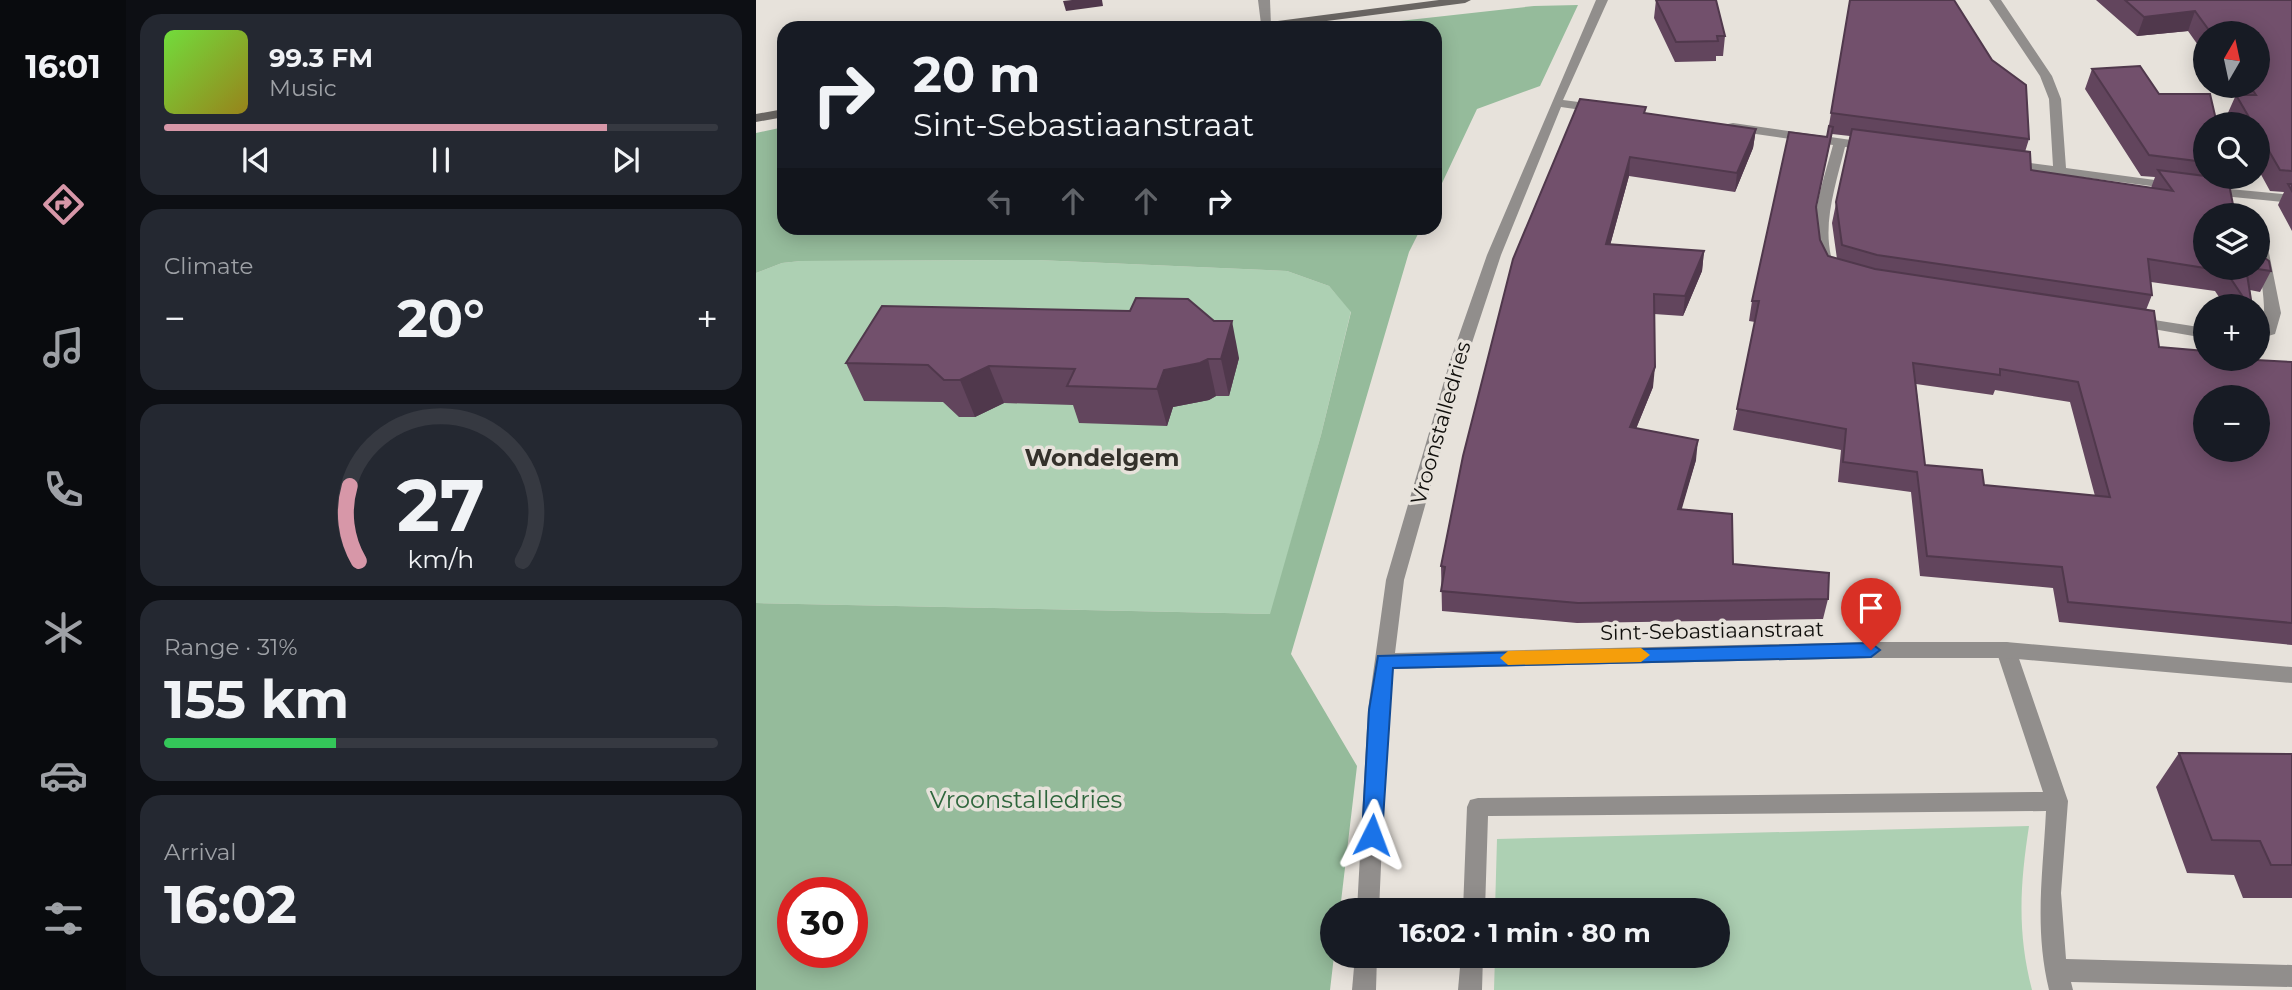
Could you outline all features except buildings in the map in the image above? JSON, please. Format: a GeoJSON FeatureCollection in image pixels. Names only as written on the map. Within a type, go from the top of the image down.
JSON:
{"type":"FeatureCollection","features":[{"type":"Feature","properties":{"kind":"street"},"geometry":{"type":"LineString","coordinates":[[1264,0],[1267,21]]}},
{"type":"Feature","properties":{"kind":"street"},"geometry":{"type":"LineString","coordinates":[[1292,21],[1465,0]]}},
{"type":"Feature","properties":{"kind":"street","name":"Vroonstalledries"},"geometry":{"type":"LineString","coordinates":[[1369,898],[1378,710],[1395,580],[1458,361],[1494,255],[1556,103],[1602,0]]}},
{"type":"Feature","properties":{"kind":"street"},"geometry":{"type":"LineString","coordinates":[[1995,0],[2046,76],[2054,99],[2060,171]]}},
{"type":"Feature","properties":{"kind":"street"},"geometry":{"type":"LineString","coordinates":[[1556,103],[1622,111]]}},
{"type":"Feature","properties":{"kind":"street"},"geometry":{"type":"LineString","coordinates":[[756,118],[777,114]]}},
{"type":"Feature","properties":{"kind":"street"},"geometry":{"type":"LineString","coordinates":[[1715,124],[1882,148]]}},
{"type":"Feature","properties":{"kind":"street"},"geometry":{"type":"LineString","coordinates":[[1839,275],[1830,271],[1823,260],[1821,247],[1828,193],[1840,143]]}},
{"type":"Feature","properties":{"kind":"street"},"geometry":{"type":"LineString","coordinates":[[1992,162],[2251,201],[2292,199]]}},
{"type":"Feature","properties":{"kind":"street"},"geometry":{"type":"LineString","coordinates":[[2270,297],[2273,313],[2270,331]]}},
{"type":"Feature","properties":{"kind":"street"},"geometry":{"type":"LineString","coordinates":[[2120,320],[2193,331]]}},
{"type":"Feature","properties":{"kind":"street","name":"Sint-Sebastiaanstraat"},"geometry":{"type":"LineString","coordinates":[[1385,661],[1871,650],[2006,650],[2292,675]]}},
{"type":"Feature","properties":{"kind":"street"},"geometry":{"type":"LineString","coordinates":[[2006,650],[2057,801],[2057,838],[2050,894],[2059,980],[2292,976]]}},
{"type":"Feature","properties":{"kind":"street"},"geometry":{"type":"LineString","coordinates":[[1474,898],[1478,807],[2057,801]]}},
{"type":"Feature","properties":{"kind":"street"},"geometry":{"type":"LineString","coordinates":[[1364,990],[1365,968]]}},
{"type":"Feature","properties":{"kind":"street"},"geometry":{"type":"LineString","coordinates":[[1470,990],[1471,968]]}},
{"type":"Feature","properties":{"kind":"green space"},"geometry":{"type":"Polygon","coordinates":[[[1578,5],[1540,86],[1477,109],[1442,183],[1442,21],[1399,21],[1534,6],[1578,5]]]}},
{"type":"Feature","properties":{"kind":"green space","name":"Vroonstalledries"},"geometry":{"type":"Polygon","coordinates":[[[777,128],[777,235],[1418,235],[1409,252],[1291,654],[1357,766],[1341,898],[1320,898],[1320,968],[1333,968],[1330,990],[756,990],[756,603],[1270,614],[1321,435],[1351,312],[1329,286],[1287,271],[1037,260],[782,263],[756,273],[756,133],[777,128]]]}},
{"type":"Feature","properties":{"kind":"green space"},"geometry":{"type":"Polygon","coordinates":[[[1037,260],[1287,271],[1329,286],[1351,311],[1321,435],[1271,614],[756,603],[756,273],[782,263],[801,261],[1037,260]]]}},
{"type":"Feature","properties":{"kind":"green space"},"geometry":{"type":"Polygon","coordinates":[[[2029,826],[2024,868],[2022,928],[2032,990],[1494,990],[1495,968],[1730,968],[1730,898],[1495,898],[1497,839],[2029,826]]]}},
{"type":"Feature","properties":{"kind":"slow traffic"},"geometry":{"type":"LineString","coordinates":[[1508,658],[1641,655]]}},
{"type":"Feature","properties":{"kind":"district","name":"Wondelgem"},"geometry":{"type":"Point","coordinates":[1102,458]}},
{"type":"Feature","properties":{"kind":"route"},"geometry":{"type":"LineString","coordinates":[[1372,835],[1378,710],[1385,661],[1871,650]]}}]}
